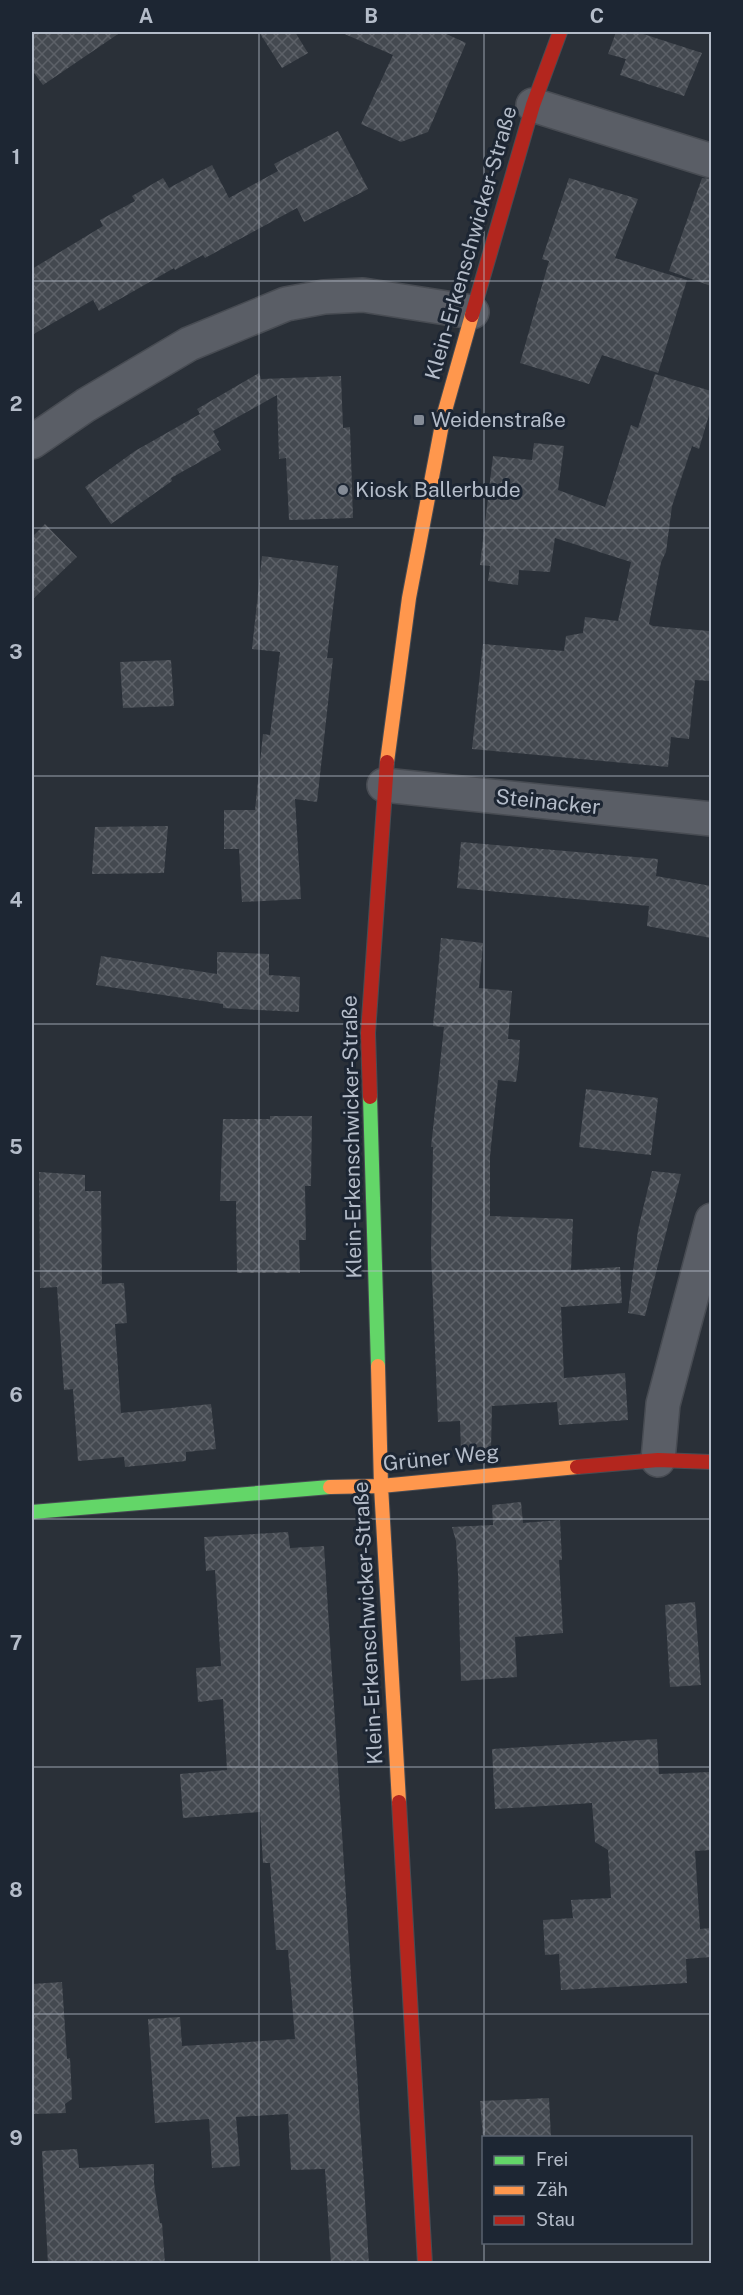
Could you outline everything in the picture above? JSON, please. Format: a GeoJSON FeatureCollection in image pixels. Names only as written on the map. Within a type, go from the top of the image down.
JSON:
{"type":"FeatureCollection","features":[{"type":"Feature","properties":{"kind":"street","name":"Klein-Erkenschwicker-Straße"},"geometry":{"type":"LineString","coordinates":[[425,2264],[381,1486],[368,1033],[384,785],[411,587],[444,414],[533,105],[560,32]]}},
{"type":"Feature","properties":{"kind":"street"},"geometry":{"type":"LineString","coordinates":[[533,105],[711,161]]}},
{"type":"Feature","properties":{"kind":"street"},"geometry":{"type":"LineString","coordinates":[[32,442],[86,405],[189,344],[286,304],[324,297],[363,295],[472,312]]}},
{"type":"Feature","properties":{"kind":"street","name":"Steinacker"},"geometry":{"type":"LineString","coordinates":[[384,785],[711,819]]}},
{"type":"Feature","properties":{"kind":"street"},"geometry":{"type":"LineString","coordinates":[[658,1460],[663,1404],[711,1220]]}},
{"type":"Feature","properties":{"kind":"street","name":"Grüner Weg"},"geometry":{"type":"LineString","coordinates":[[32,1512],[319,1487],[381,1486],[658,1460],[711,1462]]}},
{"type":"Feature","properties":{"kind":"building"},"geometry":{"type":"Polygon","coordinates":[[[32,32],[121,32],[43,85],[32,70],[32,32]]]}},
{"type":"Feature","properties":{"kind":"building"},"geometry":{"type":"Polygon","coordinates":[[[259,32],[295,32],[308,53],[282,68],[259,32]]]}},
{"type":"Feature","properties":{"kind":"building"},"geometry":{"type":"Polygon","coordinates":[[[340,32],[442,32],[466,43],[428,132],[401,142],[361,124],[393,55],[340,32]]]}},
{"type":"Feature","properties":{"kind":"building"},"geometry":{"type":"Polygon","coordinates":[[[616,32],[637,32],[702,53],[684,96],[620,75],[626,59],[608,54],[616,32]]]}},
{"type":"Feature","properties":{"kind":"building"},"geometry":{"type":"Polygon","coordinates":[[[338,131],[368,189],[304,222],[297,208],[205,258],[203,255],[175,270],[174,268],[99,311],[93,300],[32,335],[32,269],[103,226],[100,220],[135,201],[132,196],[163,178],[169,188],[212,165],[229,198],[278,171],[274,164],[338,131]]]}},
{"type":"Feature","properties":{"kind":"building"},"geometry":{"type":"Polygon","coordinates":[[[569,178],[638,199],[615,258],[687,280],[658,373],[602,355],[589,384],[520,363],[549,261],[542,259],[569,178]]]}},
{"type":"Feature","properties":{"kind":"building"},"geometry":{"type":"Polygon","coordinates":[[[702,178],[711,179],[711,286],[669,271],[702,178]]]}},
{"type":"Feature","properties":{"kind":"building"},"geometry":{"type":"Polygon","coordinates":[[[259,373],[261,379],[341,376],[343,428],[350,427],[353,518],[289,520],[286,458],[279,459],[277,395],[213,431],[221,450],[171,478],[172,481],[111,524],[85,487],[135,451],[200,414],[197,409],[259,373]]]}},
{"type":"Feature","properties":{"kind":"building"},"geometry":{"type":"Polygon","coordinates":[[[655,374],[711,391],[711,408],[699,449],[692,446],[672,506],[666,552],[661,562],[649,624],[709,631],[711,681],[695,680],[689,739],[671,737],[668,767],[472,749],[483,644],[564,651],[566,636],[583,633],[585,617],[618,621],[631,562],[555,538],[550,572],[519,570],[518,585],[488,581],[490,566],[480,565],[493,456],[532,460],[534,443],[564,446],[558,490],[605,507],[631,425],[638,428],[655,374]]]}},
{"type":"Feature","properties":{"kind":"building"},"geometry":{"type":"Polygon","coordinates":[[[45,524],[77,557],[32,600],[32,537],[45,524]]]}},
{"type":"Feature","properties":{"kind":"building"},"geometry":{"type":"Polygon","coordinates":[[[262,556],[338,566],[327,658],[333,658],[317,802],[295,799],[301,899],[242,902],[239,849],[224,849],[224,810],[255,810],[263,734],[270,735],[280,652],[252,649],[262,556]]]}},
{"type":"Feature","properties":{"kind":"building"},"geometry":{"type":"Polygon","coordinates":[[[171,660],[174,706],[123,708],[120,662],[171,660]]]}},
{"type":"Feature","properties":{"kind":"building"},"geometry":{"type":"Polygon","coordinates":[[[168,826],[164,873],[92,874],[95,827],[168,826]]]}},
{"type":"Feature","properties":{"kind":"building"},"geometry":{"type":"Polygon","coordinates":[[[461,842],[658,859],[656,876],[711,886],[711,938],[647,926],[649,906],[457,888],[461,842]]]}},
{"type":"Feature","properties":{"kind":"building"},"geometry":{"type":"Polygon","coordinates":[[[441,938],[483,943],[479,988],[512,991],[508,1039],[520,1040],[519,1060],[516,1082],[498,1080],[490,1156],[490,1216],[573,1219],[571,1270],[620,1267],[622,1303],[561,1307],[564,1378],[625,1373],[628,1420],[559,1425],[557,1402],[492,1406],[491,1449],[461,1451],[460,1421],[438,1422],[431,1252],[433,1147],[431,1147],[444,1027],[433,1026],[441,938]]]}},
{"type":"Feature","properties":{"kind":"building"},"geometry":{"type":"Polygon","coordinates":[[[217,952],[269,954],[269,975],[300,977],[299,1012],[223,1008],[223,1004],[96,985],[101,956],[217,974],[217,952]]]}},
{"type":"Feature","properties":{"kind":"building"},"geometry":{"type":"Polygon","coordinates":[[[586,1089],[658,1098],[651,1155],[579,1147],[586,1089]]]}},
{"type":"Feature","properties":{"kind":"building"},"geometry":{"type":"Polygon","coordinates":[[[270,1116],[312,1116],[311,1186],[305,1186],[306,1240],[299,1240],[300,1273],[237,1273],[236,1201],[220,1201],[223,1119],[270,1119],[270,1116]]]}},
{"type":"Feature","properties":{"kind":"building"},"geometry":{"type":"Polygon","coordinates":[[[652,1171],[681,1174],[645,1316],[628,1313],[638,1230],[652,1171]]]}},
{"type":"Feature","properties":{"kind":"building"},"geometry":{"type":"Polygon","coordinates":[[[39,1172],[85,1175],[85,1191],[101,1191],[102,1284],[124,1283],[127,1323],[115,1324],[121,1413],[211,1404],[216,1449],[186,1452],[186,1461],[125,1467],[124,1457],[78,1461],[73,1389],[64,1390],[57,1287],[40,1288],[39,1172]]]}},
{"type":"Feature","properties":{"kind":"building"},"geometry":{"type":"Polygon","coordinates":[[[521,1502],[523,1523],[560,1520],[562,1560],[559,1560],[563,1633],[515,1637],[517,1677],[461,1681],[458,1574],[456,1541],[452,1527],[493,1525],[492,1505],[521,1502]]]}},
{"type":"Feature","properties":{"kind":"building"},"geometry":{"type":"Polygon","coordinates":[[[288,1532],[290,1548],[324,1546],[369,2264],[331,2264],[325,2169],[291,2170],[288,2114],[236,2117],[240,2166],[212,2168],[209,2119],[155,2123],[148,2019],[180,2017],[182,2046],[295,2039],[288,1950],[276,1950],[270,1863],[263,1863],[260,1812],[183,1818],[180,1774],[227,1770],[223,1699],[198,1702],[196,1668],[221,1666],[215,1570],[206,1571],[204,1537],[288,1532]]]}},
{"type":"Feature","properties":{"kind":"building"},"geometry":{"type":"Polygon","coordinates":[[[695,1602],[701,1685],[670,1687],[665,1605],[695,1602]]]}},
{"type":"Feature","properties":{"kind":"building"},"geometry":{"type":"Polygon","coordinates":[[[657,1739],[659,1774],[711,1772],[711,1850],[695,1851],[700,1929],[711,1928],[711,1957],[686,1959],[687,1983],[561,1990],[559,1954],[545,1955],[543,1920],[573,1918],[571,1900],[611,1898],[608,1850],[595,1842],[592,1803],[495,1809],[492,1749],[657,1739]]]}},
{"type":"Feature","properties":{"kind":"building"},"geometry":{"type":"Polygon","coordinates":[[[62,1982],[72,2099],[65,2104],[66,2113],[32,2114],[32,1984],[62,1982]]]}},
{"type":"Feature","properties":{"kind":"building"},"geometry":{"type":"Polygon","coordinates":[[[549,2098],[551,2136],[483,2136],[480,2101],[549,2098]]]}},
{"type":"Feature","properties":{"kind":"building"},"geometry":{"type":"Polygon","coordinates":[[[77,2149],[79,2168],[154,2164],[154,2183],[160,2223],[162,2223],[165,2264],[48,2264],[42,2151],[77,2149]]]}},
{"type":"Feature","properties":{"kind":"traffic: fast"},"geometry":{"type":"LineString","coordinates":[[370,1097],[378,1366]]}},
{"type":"Feature","properties":{"kind":"traffic: fast"},"geometry":{"type":"LineString","coordinates":[[32,1512],[330,1487]]}},
{"type":"Feature","properties":{"kind":"traffic: slow"},"geometry":{"type":"LineString","coordinates":[[387,762],[409,598],[444,414],[472,315]]}},
{"type":"Feature","properties":{"kind":"traffic: slow"},"geometry":{"type":"LineString","coordinates":[[378,1366],[381,1486],[399,1802]]}},
{"type":"Feature","properties":{"kind":"traffic: slow"},"geometry":{"type":"LineString","coordinates":[[330,1487],[381,1486],[577,1467]]}},
{"type":"Feature","properties":{"kind":"traffic: jam"},"geometry":{"type":"LineString","coordinates":[[472,315],[533,105],[560,32]]}},
{"type":"Feature","properties":{"kind":"traffic: jam"},"geometry":{"type":"LineString","coordinates":[[370,1097],[368,1033],[387,762]]}},
{"type":"Feature","properties":{"kind":"traffic: jam"},"geometry":{"type":"LineString","coordinates":[[577,1467],[658,1460],[712,1462]]}},
{"type":"Feature","properties":{"kind":"traffic: jam"},"geometry":{"type":"LineString","coordinates":[[399,1802],[425,2264]]}},
{"type":"Feature","properties":{"kind":"place","name":"Weidenstraße"},"geometry":{"type":"Point","coordinates":[419,420]}},
{"type":"Feature","properties":{"kind":"place","name":"Kiosk Ballerbude"},"geometry":{"type":"Point","coordinates":[343,490]}}]}
